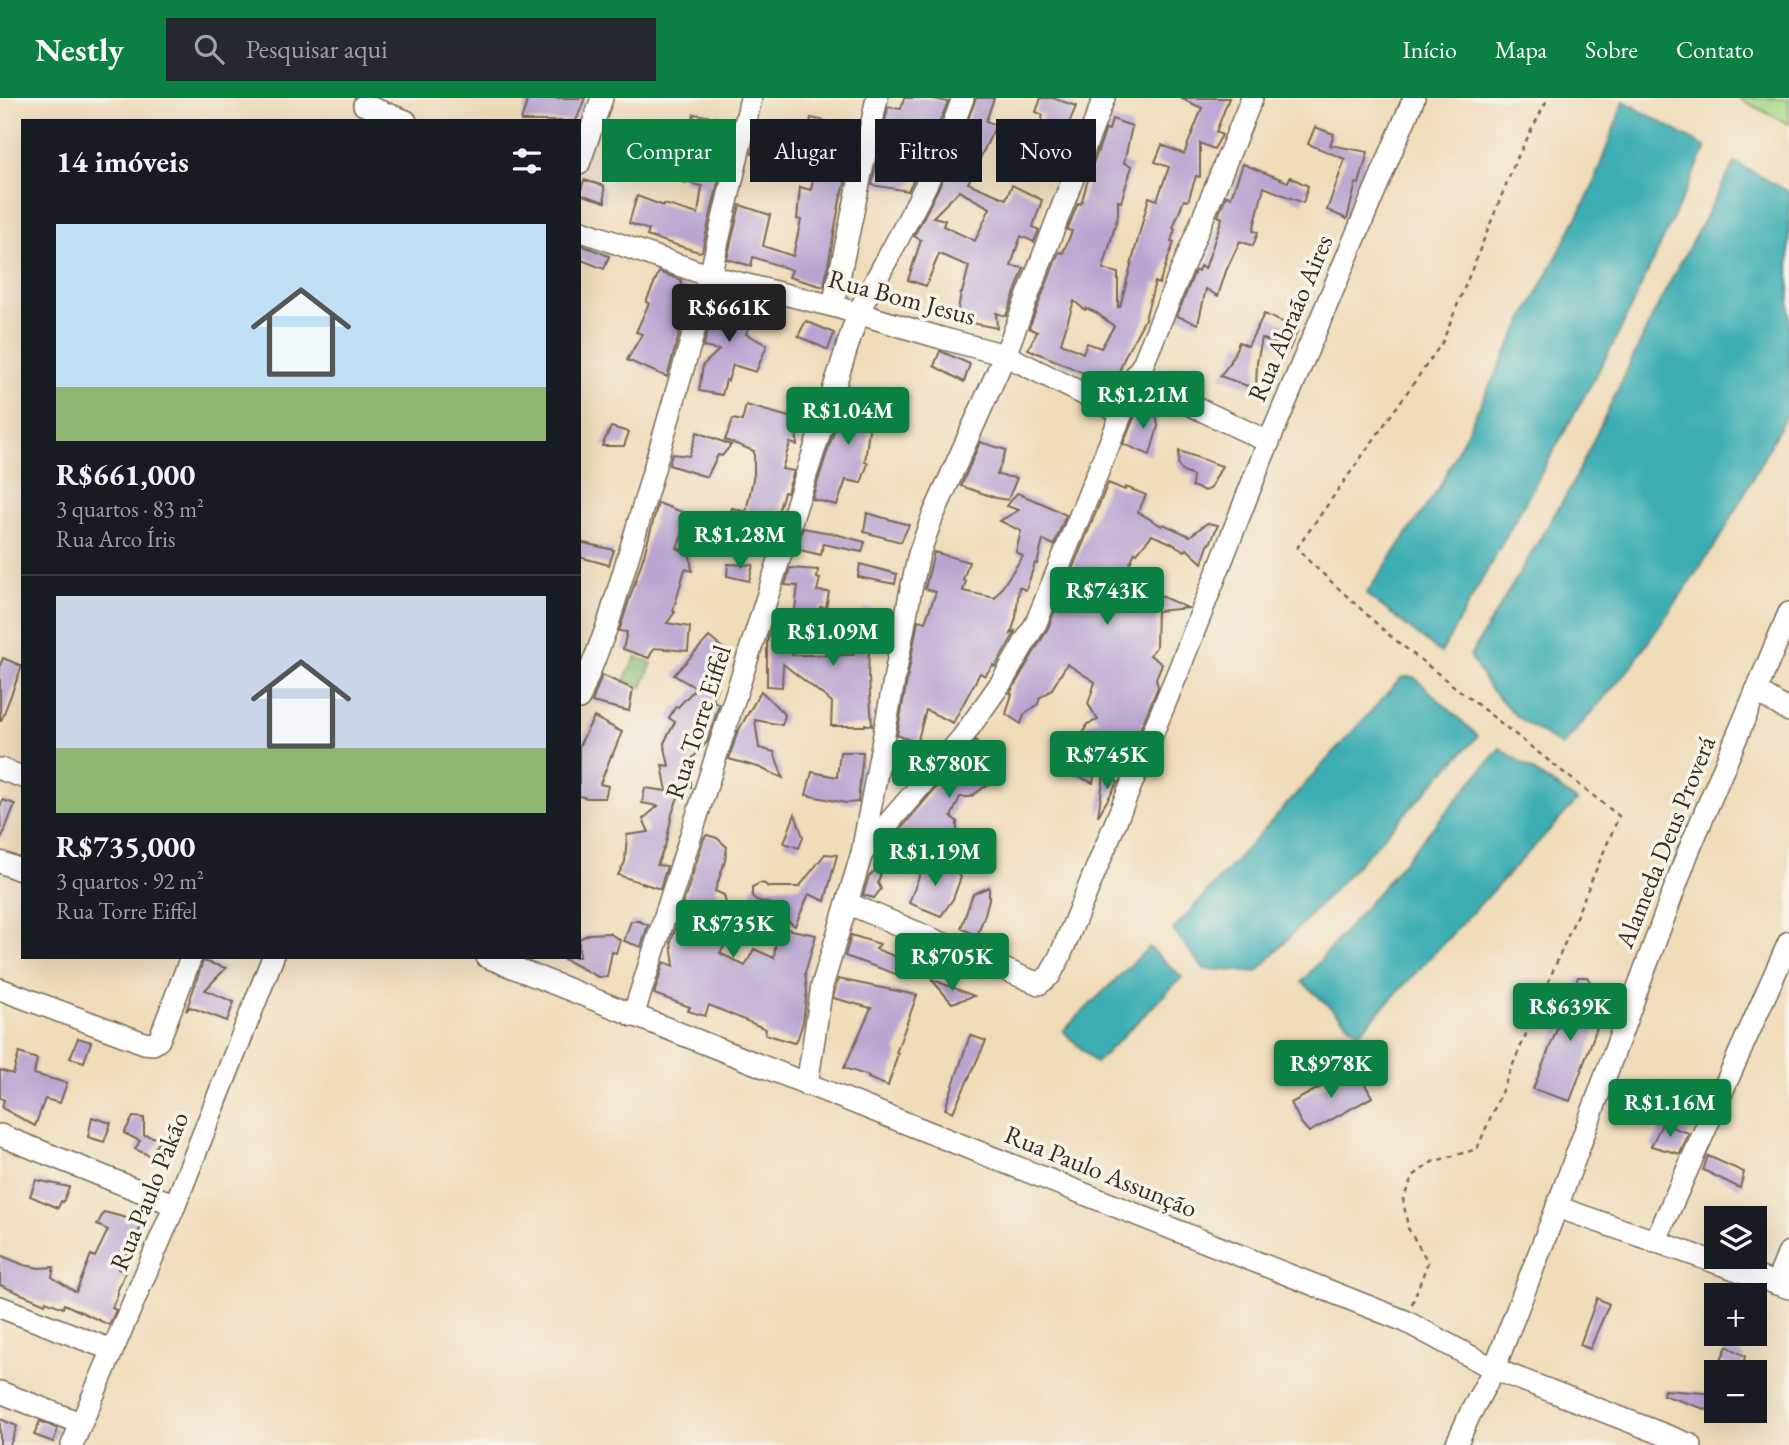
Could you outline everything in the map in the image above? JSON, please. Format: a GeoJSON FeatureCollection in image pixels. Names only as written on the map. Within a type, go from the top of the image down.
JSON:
{"type":"FeatureCollection","features":[{"type":"Feature","properties":{"kind":"street"},"geometry":{"type":"LineString","coordinates":[[581,158],[602,98]]}},
{"type":"Feature","properties":{"kind":"street"},"geometry":{"type":"LineString","coordinates":[[581,694],[608,624],[710,276],[751,98]]}},
{"type":"Feature","properties":{"kind":"street"},"geometry":{"type":"LineString","coordinates":[[833,306],[877,98]]}},
{"type":"Feature","properties":{"kind":"street","name":"Rua Torre Eiffel"},"geometry":{"type":"LineString","coordinates":[[633,1016],[858,313],[915,208],[963,98]]}},
{"type":"Feature","properties":{"kind":"street"},"geometry":{"type":"LineString","coordinates":[[807,1085],[822,986],[862,853],[909,594],[919,554],[932,518],[1004,355],[1104,98]]}},
{"type":"Feature","properties":{"kind":"street"},"geometry":{"type":"LineString","coordinates":[[862,853],[962,738],[1009,669],[1036,623],[1252,98]]}},
{"type":"Feature","properties":{"kind":"street","name":"Rua Abraão Aires"},"geometry":{"type":"LineString","coordinates":[[847,903],[1039,984],[1050,975],[1414,98]]}},
{"type":"Feature","properties":{"kind":"street"},"geometry":{"type":"LineString","coordinates":[[364,105],[401,119]]}},
{"type":"Feature","properties":{"kind":"street","name":"Rua Bom Jesus"},"geometry":{"type":"LineString","coordinates":[[581,231],[710,276],[833,306],[1004,355],[1122,413]]}},
{"type":"Feature","properties":{"kind":"street"},"geometry":{"type":"LineString","coordinates":[[1135,379],[1269,442]]}},
{"type":"Feature","properties":{"kind":"street","name":"Alameda Deus Proverá"},"geometry":{"type":"LineString","coordinates":[[1456,1445],[1494,1369],[1557,1208],[1687,855],[1789,613]]}},
{"type":"Feature","properties":{"kind":"street"},"geometry":{"type":"LineString","coordinates":[[1756,691],[1789,711]]}},
{"type":"Feature","properties":{"kind":"street"},"geometry":{"type":"LineString","coordinates":[[0,769],[21,777]]}},
{"type":"Feature","properties":{"kind":"street"},"geometry":{"type":"LineString","coordinates":[[0,862],[21,870]]}},
{"type":"Feature","properties":{"kind":"street"},"geometry":{"type":"LineString","coordinates":[[1656,1242],[1789,942]]}},
{"type":"Feature","properties":{"kind":"street"},"geometry":{"type":"LineString","coordinates":[[0,989],[144,1043],[153,1044],[159,1040],[190,959]]}},
{"type":"Feature","properties":{"kind":"street","name":"Rua Paulo Pakão"},"geometry":{"type":"LineString","coordinates":[[72,1445],[175,1205],[272,959]]}},
{"type":"Feature","properties":{"kind":"street","name":"Rua Paulo Assunção"},"geometry":{"type":"LineString","coordinates":[[492,959],[1405,1321],[1494,1369],[1690,1445]]}},
{"type":"Feature","properties":{"kind":"street"},"geometry":{"type":"LineString","coordinates":[[0,1135],[175,1205]]}},
{"type":"Feature","properties":{"kind":"street"},"geometry":{"type":"LineString","coordinates":[[1557,1208],[1782,1286],[1789,1252]]}},
{"type":"Feature","properties":{"kind":"street"},"geometry":{"type":"LineString","coordinates":[[0,1307],[112,1350]]}},
{"type":"Feature","properties":{"kind":"street"},"geometry":{"type":"LineString","coordinates":[[0,1392],[80,1423]]}},
{"type":"Feature","properties":{"kind":"path"},"geometry":{"type":"LineString","coordinates":[[1405,1321],[1427,1262],[1408,1228],[1404,1199],[1413,1176],[1432,1162],[1478,1149],[1619,816],[1389,635],[1297,548],[1442,344],[1516,160],[1548,98]]}},
{"type":"Feature","properties":{"kind":"green space"},"geometry":{"type":"Polygon","coordinates":[[[1738,98],[1789,98],[1789,124],[1738,98]]]}},
{"type":"Feature","properties":{"kind":"green space"},"geometry":{"type":"Polygon","coordinates":[[[636,657],[652,663],[642,687],[624,681],[636,657]]]}},
{"type":"Feature","properties":{"kind":"water"},"geometry":{"type":"Polygon","coordinates":[[[1624,101],[1706,148],[1615,341],[1441,653],[1366,594],[1439,488],[1590,193],[1624,101]]]}},
{"type":"Feature","properties":{"kind":"water"},"geometry":{"type":"Polygon","coordinates":[[[1735,162],[1789,192],[1789,410],[1722,535],[1631,667],[1562,746],[1517,717],[1490,689],[1470,656],[1571,487],[1661,299],[1735,162]]]}},
{"type":"Feature","properties":{"kind":"water"},"geometry":{"type":"Polygon","coordinates":[[[1402,677],[1414,677],[1478,736],[1257,972],[1204,969],[1173,930],[1402,677]]]}},
{"type":"Feature","properties":{"kind":"water"},"geometry":{"type":"Polygon","coordinates":[[[1500,748],[1577,801],[1359,1033],[1302,982],[1500,748]]]}},
{"type":"Feature","properties":{"kind":"water"},"geometry":{"type":"Polygon","coordinates":[[[1149,947],[1182,977],[1096,1063],[1063,1031],[1149,947]]]}},
{"type":"Feature","properties":{"kind":"building"},"geometry":{"type":"Polygon","coordinates":[[[528,98],[585,98],[577,119],[522,119],[528,98]]]}},
{"type":"Feature","properties":{"kind":"building"},"geometry":{"type":"Polygon","coordinates":[[[904,98],[930,98],[948,102],[941,119],[886,119],[888,107],[901,109],[904,98]]]}},
{"type":"Feature","properties":{"kind":"building"},"geometry":{"type":"Polygon","coordinates":[[[976,98],[994,98],[986,121],[996,125],[982,154],[982,119],[968,119],[976,98]]]}},
{"type":"Feature","properties":{"kind":"building"},"geometry":{"type":"Polygon","coordinates":[[[1041,98],[1053,98],[1076,106],[1071,119],[1042,119],[1043,115],[1036,112],[1041,98]]]}},
{"type":"Feature","properties":{"kind":"building"},"geometry":{"type":"Polygon","coordinates":[[[1180,98],[1229,98],[1216,132],[1222,135],[1214,149],[1200,143],[1200,177],[1196,176],[1188,201],[1184,200],[1173,228],[1175,229],[1171,241],[1174,242],[1159,284],[1155,282],[1145,319],[1125,356],[1114,386],[1028,349],[1037,332],[1029,328],[1059,252],[1063,253],[1072,231],[1067,230],[1078,203],[1081,204],[1087,182],[1096,182],[1096,156],[1112,119],[1132,126],[1124,163],[1132,166],[1121,202],[1118,201],[1118,215],[1103,269],[1118,273],[1118,307],[1149,197],[1157,200],[1169,167],[1155,162],[1162,145],[1184,154],[1202,108],[1180,98]],[[1074,301],[1061,343],[1083,353],[1087,343],[1101,348],[1114,326],[1086,308],[1085,310],[1074,301]]]}},
{"type":"Feature","properties":{"kind":"building"},"geometry":{"type":"Polygon","coordinates":[[[694,114],[726,119],[693,119],[694,114]]]}},
{"type":"Feature","properties":{"kind":"building"},"geometry":{"type":"Polygon","coordinates":[[[1315,127],[1334,134],[1330,145],[1368,152],[1359,184],[1356,183],[1347,219],[1327,210],[1345,159],[1308,144],[1315,127]]]}},
{"type":"Feature","properties":{"kind":"building"},"geometry":{"type":"Polygon","coordinates":[[[1243,164],[1288,182],[1290,177],[1308,186],[1303,203],[1264,187],[1253,231],[1258,232],[1253,246],[1240,241],[1218,296],[1206,289],[1198,324],[1177,316],[1195,271],[1198,271],[1200,266],[1205,269],[1222,218],[1218,216],[1226,196],[1231,197],[1243,164]]]}},
{"type":"Feature","properties":{"kind":"building"},"geometry":{"type":"Polygon","coordinates":[[[875,170],[875,182],[912,182],[908,191],[872,185],[875,170]]]}},
{"type":"Feature","properties":{"kind":"building"},"geometry":{"type":"Polygon","coordinates":[[[584,180],[604,186],[605,202],[581,194],[584,180]]]}},
{"type":"Feature","properties":{"kind":"building"},"geometry":{"type":"Polygon","coordinates":[[[682,182],[718,182],[702,251],[647,236],[649,230],[629,223],[637,196],[698,214],[702,186],[682,182]]]}},
{"type":"Feature","properties":{"kind":"building"},"geometry":{"type":"Polygon","coordinates":[[[812,182],[845,182],[824,287],[789,277],[792,270],[753,257],[751,266],[727,259],[740,205],[770,215],[763,246],[793,256],[801,220],[797,219],[800,187],[811,190],[812,182]]]}},
{"type":"Feature","properties":{"kind":"building"},"geometry":{"type":"Polygon","coordinates":[[[941,182],[968,182],[1006,199],[1012,185],[1042,200],[1033,227],[1039,230],[1034,242],[1021,236],[1016,250],[1011,266],[1024,268],[1006,316],[996,313],[997,328],[956,320],[969,266],[939,254],[926,286],[908,280],[921,240],[914,236],[941,182]],[[959,191],[933,217],[945,220],[943,226],[975,241],[990,208],[959,191]]]}},
{"type":"Feature","properties":{"kind":"building"},"geometry":{"type":"Polygon","coordinates":[[[581,245],[609,256],[604,269],[581,260],[581,245]]]}},
{"type":"Feature","properties":{"kind":"building"},"geometry":{"type":"Polygon","coordinates":[[[659,272],[681,280],[681,286],[692,289],[667,377],[627,360],[642,334],[636,332],[659,272]]]}},
{"type":"Feature","properties":{"kind":"building"},"geometry":{"type":"Polygon","coordinates":[[[719,292],[749,299],[743,315],[751,321],[746,334],[767,345],[756,372],[733,365],[722,395],[699,391],[703,365],[719,350],[703,347],[719,292]]]}},
{"type":"Feature","properties":{"kind":"building"},"geometry":{"type":"Polygon","coordinates":[[[1264,314],[1298,329],[1289,350],[1262,338],[1256,389],[1220,376],[1230,363],[1239,342],[1248,346],[1264,314]]]}},
{"type":"Feature","properties":{"kind":"building"},"geometry":{"type":"Polygon","coordinates":[[[806,321],[834,333],[828,350],[798,336],[806,321]]]}},
{"type":"Feature","properties":{"kind":"building"},"geometry":{"type":"Polygon","coordinates":[[[940,351],[970,364],[964,382],[934,366],[940,351]]]}},
{"type":"Feature","properties":{"kind":"building"},"geometry":{"type":"Polygon","coordinates":[[[848,388],[884,401],[881,417],[871,413],[865,462],[868,463],[861,483],[846,480],[837,505],[812,499],[848,388]]]}},
{"type":"Feature","properties":{"kind":"building"},"geometry":{"type":"Polygon","coordinates":[[[746,405],[796,419],[797,445],[790,443],[782,469],[794,471],[787,493],[784,492],[771,542],[722,530],[732,508],[746,512],[754,474],[754,451],[725,440],[733,419],[742,421],[746,405]]]}},
{"type":"Feature","properties":{"kind":"building"},"geometry":{"type":"Polygon","coordinates":[[[1138,408],[1156,413],[1158,426],[1150,455],[1123,444],[1138,408]]]}},
{"type":"Feature","properties":{"kind":"building"},"geometry":{"type":"Polygon","coordinates":[[[611,427],[629,432],[624,446],[602,446],[611,427]]]}},
{"type":"Feature","properties":{"kind":"building"},"geometry":{"type":"Polygon","coordinates":[[[697,432],[731,445],[722,456],[718,455],[707,477],[669,465],[672,454],[689,456],[697,432]]]}},
{"type":"Feature","properties":{"kind":"building"},"geometry":{"type":"Polygon","coordinates":[[[980,442],[1006,450],[997,475],[1017,478],[1008,500],[961,486],[980,442]]]}},
{"type":"Feature","properties":{"kind":"building"},"geometry":{"type":"Polygon","coordinates":[[[1179,451],[1222,466],[1210,489],[1205,491],[1192,486],[1193,476],[1183,472],[1178,465],[1179,451]]]}},
{"type":"Feature","properties":{"kind":"building"},"geometry":{"type":"Polygon","coordinates":[[[1108,483],[1146,495],[1138,512],[1162,526],[1163,524],[1190,536],[1207,523],[1218,525],[1202,563],[1187,549],[1185,551],[1152,535],[1137,553],[1135,552],[1122,580],[1126,581],[1125,584],[1147,590],[1188,608],[1157,611],[1156,647],[1150,655],[1162,664],[1156,678],[1158,687],[1131,751],[1100,744],[1093,783],[1071,773],[1081,764],[1083,748],[1089,737],[1083,735],[1087,724],[1098,720],[1088,704],[1095,682],[1067,664],[1052,689],[1040,697],[1038,704],[1024,715],[1021,724],[1006,714],[1012,694],[1010,693],[1048,628],[1108,483]]]}},
{"type":"Feature","properties":{"kind":"building"},"geometry":{"type":"Polygon","coordinates":[[[1017,493],[1066,515],[1054,545],[1043,540],[1026,590],[1019,587],[1011,634],[1015,633],[995,667],[993,665],[985,676],[980,673],[953,723],[926,710],[917,743],[897,735],[918,620],[925,622],[936,592],[925,589],[934,552],[969,562],[963,580],[966,581],[963,591],[995,598],[1023,556],[1016,552],[1021,531],[1000,521],[1019,510],[1007,506],[1017,493]]]}},
{"type":"Feature","properties":{"kind":"building"},"geometry":{"type":"Polygon","coordinates":[[[658,503],[690,515],[677,548],[690,555],[692,571],[685,569],[673,611],[675,612],[667,623],[690,627],[688,651],[654,648],[649,658],[623,649],[627,632],[619,631],[658,503]]]}},
{"type":"Feature","properties":{"kind":"building"},"geometry":{"type":"Polygon","coordinates":[[[867,513],[909,525],[901,542],[864,532],[867,513]]]}},
{"type":"Feature","properties":{"kind":"building"},"geometry":{"type":"Polygon","coordinates":[[[803,528],[865,542],[862,552],[823,544],[821,555],[796,549],[803,528]]]}},
{"type":"Feature","properties":{"kind":"building"},"geometry":{"type":"Polygon","coordinates":[[[581,542],[614,550],[609,565],[581,558],[581,542]]]}},
{"type":"Feature","properties":{"kind":"building"},"geometry":{"type":"Polygon","coordinates":[[[728,564],[753,565],[749,581],[727,576],[728,564]]]}},
{"type":"Feature","properties":{"kind":"building"},"geometry":{"type":"Polygon","coordinates":[[[860,564],[897,574],[895,584],[858,577],[860,564]]]}},
{"type":"Feature","properties":{"kind":"building"},"geometry":{"type":"Polygon","coordinates":[[[790,568],[818,570],[817,578],[820,579],[817,591],[829,592],[826,608],[820,607],[816,623],[794,617],[798,586],[785,585],[790,568]]]}},
{"type":"Feature","properties":{"kind":"building"},"geometry":{"type":"Polygon","coordinates":[[[865,608],[890,613],[887,622],[891,624],[887,648],[869,648],[868,678],[872,726],[831,726],[832,702],[783,664],[782,687],[767,686],[767,642],[772,625],[795,626],[792,655],[854,655],[850,631],[861,631],[865,608]]]}},
{"type":"Feature","properties":{"kind":"building"},"geometry":{"type":"Polygon","coordinates":[[[709,637],[726,651],[711,671],[721,675],[713,701],[719,704],[707,742],[690,761],[691,787],[682,786],[672,814],[666,843],[657,865],[667,866],[660,889],[618,875],[625,862],[627,835],[649,832],[643,819],[658,806],[642,803],[645,788],[667,791],[662,765],[669,766],[664,743],[675,722],[669,718],[676,706],[696,688],[674,675],[709,637]]]}},
{"type":"Feature","properties":{"kind":"building"},"geometry":{"type":"Polygon","coordinates":[[[3,658],[21,666],[1,721],[0,721],[0,665],[3,658]]]}},
{"type":"Feature","properties":{"kind":"building"},"geometry":{"type":"Polygon","coordinates":[[[602,675],[633,689],[629,711],[592,702],[602,675]]]}},
{"type":"Feature","properties":{"kind":"building"},"geometry":{"type":"Polygon","coordinates":[[[761,691],[785,715],[782,725],[755,720],[759,748],[774,752],[783,778],[729,759],[737,733],[761,691]]]}},
{"type":"Feature","properties":{"kind":"building"},"geometry":{"type":"Polygon","coordinates":[[[594,717],[622,732],[600,784],[608,786],[605,798],[581,796],[581,742],[594,717]]]}},
{"type":"Feature","properties":{"kind":"building"},"geometry":{"type":"Polygon","coordinates":[[[976,740],[983,752],[1000,769],[1001,779],[970,797],[960,797],[951,817],[957,821],[957,835],[934,839],[924,854],[894,837],[976,740]]]}},
{"type":"Feature","properties":{"kind":"building"},"geometry":{"type":"Polygon","coordinates":[[[840,752],[863,752],[858,802],[846,803],[806,795],[812,772],[837,777],[840,752]]]}},
{"type":"Feature","properties":{"kind":"building"},"geometry":{"type":"Polygon","coordinates":[[[1104,774],[1118,782],[1098,816],[1104,774]]]}},
{"type":"Feature","properties":{"kind":"building"},"geometry":{"type":"Polygon","coordinates":[[[3,800],[15,804],[1,840],[0,807],[3,800]]]}},
{"type":"Feature","properties":{"kind":"building"},"geometry":{"type":"Polygon","coordinates":[[[795,814],[803,837],[799,848],[784,843],[795,814]]]}},
{"type":"Feature","properties":{"kind":"building"},"geometry":{"type":"Polygon","coordinates":[[[707,835],[717,838],[727,847],[715,891],[724,895],[729,908],[729,918],[742,920],[742,931],[732,933],[720,953],[745,966],[754,949],[774,958],[777,927],[816,935],[805,973],[807,992],[803,1022],[794,1043],[765,1034],[766,1029],[709,1005],[705,1016],[688,1011],[690,1007],[654,994],[664,962],[674,966],[671,942],[707,835]]]}},
{"type":"Feature","properties":{"kind":"building"},"geometry":{"type":"Polygon","coordinates":[[[825,854],[837,855],[825,901],[809,894],[795,926],[778,914],[779,906],[756,900],[752,896],[752,887],[760,883],[768,887],[799,887],[825,854]]]}},
{"type":"Feature","properties":{"kind":"building"},"geometry":{"type":"Polygon","coordinates":[[[925,861],[943,864],[961,877],[953,899],[941,916],[909,903],[925,861]]]}},
{"type":"Feature","properties":{"kind":"building"},"geometry":{"type":"Polygon","coordinates":[[[884,863],[878,883],[881,889],[874,898],[863,895],[869,876],[884,863]]]}},
{"type":"Feature","properties":{"kind":"building"},"geometry":{"type":"Polygon","coordinates":[[[989,887],[989,899],[977,936],[961,928],[973,894],[989,887]]]}},
{"type":"Feature","properties":{"kind":"building"},"geometry":{"type":"Polygon","coordinates":[[[631,921],[648,925],[641,947],[624,941],[631,921]]]}},
{"type":"Feature","properties":{"kind":"building"},"geometry":{"type":"Polygon","coordinates":[[[609,933],[620,940],[616,953],[612,952],[607,977],[598,977],[564,959],[581,959],[581,938],[589,934],[609,933]]]}},
{"type":"Feature","properties":{"kind":"building"},"geometry":{"type":"Polygon","coordinates":[[[851,935],[880,944],[876,949],[902,959],[896,974],[845,956],[851,935]]]}},
{"type":"Feature","properties":{"kind":"building"},"geometry":{"type":"Polygon","coordinates":[[[203,961],[226,968],[205,990],[234,1002],[227,1021],[190,1007],[186,1011],[203,961]]]}},
{"type":"Feature","properties":{"kind":"building"},"geometry":{"type":"Polygon","coordinates":[[[1578,977],[1587,977],[1594,988],[1593,999],[1599,1006],[1600,1019],[1570,1101],[1533,1089],[1578,977]]]}},
{"type":"Feature","properties":{"kind":"building"},"geometry":{"type":"Polygon","coordinates":[[[838,979],[917,995],[896,1053],[888,1086],[844,1068],[871,1008],[833,998],[838,979]]]}},
{"type":"Feature","properties":{"kind":"building"},"geometry":{"type":"Polygon","coordinates":[[[931,979],[974,996],[952,1003],[931,979]]]}},
{"type":"Feature","properties":{"kind":"building"},"geometry":{"type":"Polygon","coordinates":[[[970,1035],[986,1041],[953,1112],[945,1109],[970,1035]]]}},
{"type":"Feature","properties":{"kind":"building"},"geometry":{"type":"Polygon","coordinates":[[[78,1038],[91,1042],[84,1062],[70,1058],[78,1038]]]}},
{"type":"Feature","properties":{"kind":"building"},"geometry":{"type":"Polygon","coordinates":[[[19,1053],[37,1059],[34,1074],[67,1083],[60,1103],[45,1099],[35,1126],[2,1108],[4,1100],[0,1098],[0,1070],[13,1074],[19,1053]]]}},
{"type":"Feature","properties":{"kind":"building"},"geometry":{"type":"Polygon","coordinates":[[[1356,1068],[1372,1097],[1309,1132],[1291,1103],[1356,1068]]]}},
{"type":"Feature","properties":{"kind":"building"},"geometry":{"type":"Polygon","coordinates":[[[92,1117],[111,1123],[104,1142],[88,1137],[92,1117]]]}},
{"type":"Feature","properties":{"kind":"building"},"geometry":{"type":"Polygon","coordinates":[[[133,1117],[144,1118],[144,1135],[161,1139],[150,1156],[135,1149],[140,1141],[124,1133],[133,1117]]]}},
{"type":"Feature","properties":{"kind":"building"},"geometry":{"type":"Polygon","coordinates":[[[1662,1124],[1689,1133],[1680,1154],[1651,1146],[1662,1124]]]}},
{"type":"Feature","properties":{"kind":"building"},"geometry":{"type":"Polygon","coordinates":[[[1708,1156],[1744,1172],[1740,1188],[1703,1170],[1708,1156]]]}},
{"type":"Feature","properties":{"kind":"building"},"geometry":{"type":"Polygon","coordinates":[[[36,1180],[69,1187],[58,1208],[30,1196],[36,1180]]]}},
{"type":"Feature","properties":{"kind":"building"},"geometry":{"type":"Polygon","coordinates":[[[104,1212],[142,1222],[134,1248],[130,1248],[118,1269],[125,1273],[112,1308],[116,1310],[109,1325],[64,1304],[63,1308],[46,1301],[45,1304],[0,1285],[0,1255],[24,1265],[54,1267],[52,1277],[76,1292],[91,1255],[95,1257],[108,1230],[97,1225],[104,1212]]]}},
{"type":"Feature","properties":{"kind":"building"},"geometry":{"type":"Polygon","coordinates":[[[1597,1298],[1609,1304],[1590,1349],[1580,1345],[1597,1298]]]}},
{"type":"Feature","properties":{"kind":"building"},"geometry":{"type":"Polygon","coordinates":[[[1727,1346],[1745,1356],[1744,1360],[1721,1360],[1727,1346]]]}},
{"type":"Feature","properties":{"kind":"building"},"geometry":{"type":"Polygon","coordinates":[[[1664,1390],[1704,1393],[1704,1409],[1663,1395],[1664,1390]]]}},
{"type":"Feature","properties":{"kind":"building"},"geometry":{"type":"Polygon","coordinates":[[[0,1419],[17,1426],[10,1445],[0,1445],[0,1419]]]}},
{"type":"Feature","properties":{"kind":"building"},"geometry":{"type":"Polygon","coordinates":[[[40,1421],[58,1429],[53,1442],[34,1435],[40,1421]]]}}]}
